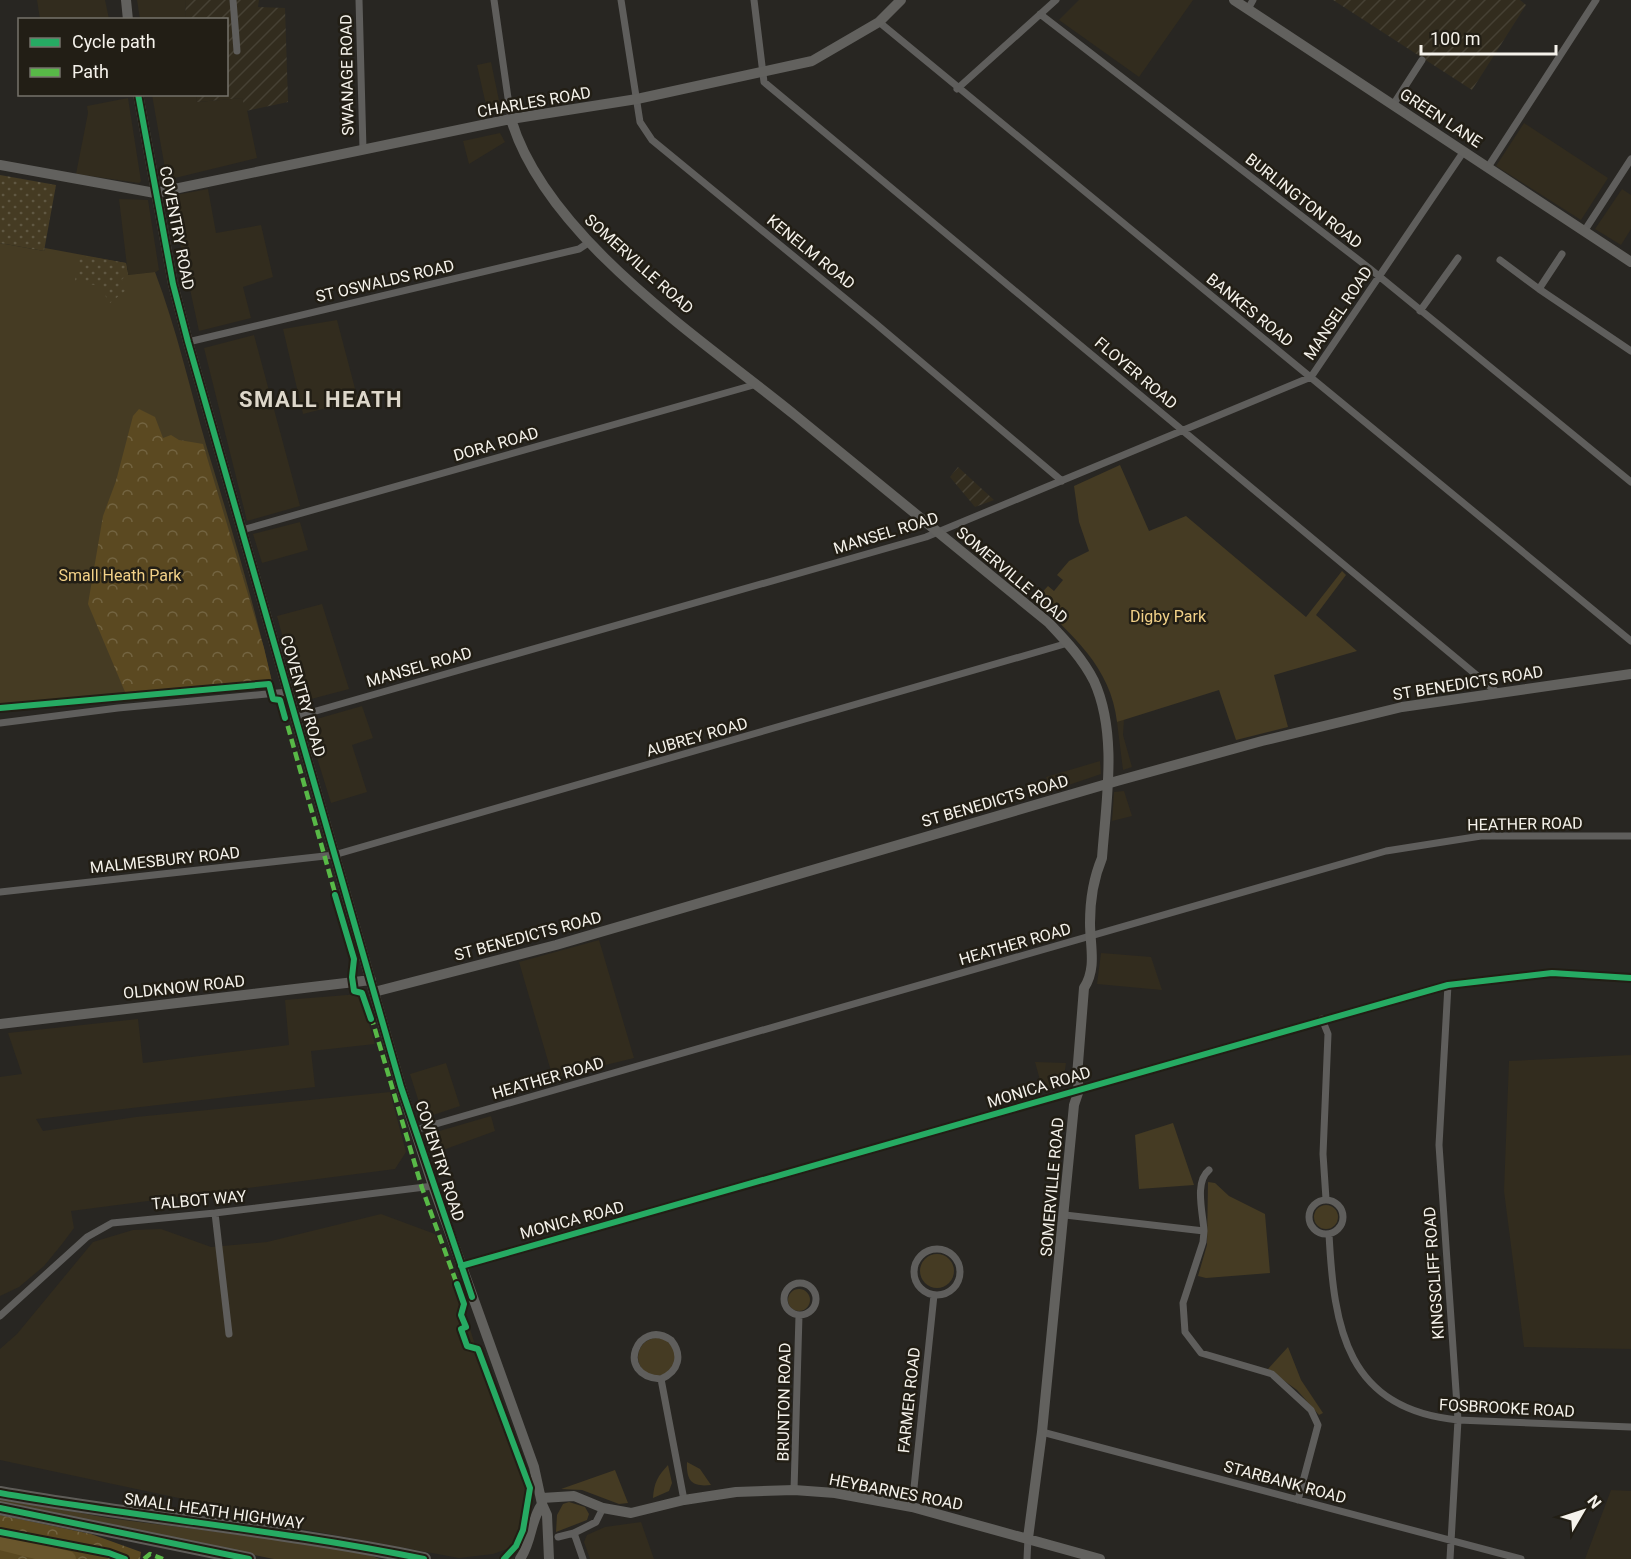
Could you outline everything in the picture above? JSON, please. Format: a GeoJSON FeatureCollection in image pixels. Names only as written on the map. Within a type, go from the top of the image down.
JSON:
{"type":"FeatureCollection","features":[{"type":"Feature","properties":{"kind":"highway","name":"SMALL HEATH HIGHWAY"},"geometry":{"type":"LineString","coordinates":[[0,1491],[35,1499],[271,1531],[424,1559]]}},
{"type":"Feature","properties":{"kind":"highway"},"geometry":{"type":"LineString","coordinates":[[0,1508],[249,1559]]}},
{"type":"Feature","properties":{"kind":"street"},"geometry":{"type":"LineString","coordinates":[[126,0],[128,18]]}},
{"type":"Feature","properties":{"kind":"street"},"geometry":{"type":"LineString","coordinates":[[233,0],[237,51]]}},
{"type":"Feature","properties":{"kind":"street","name":"SWANAGE ROAD"},"geometry":{"type":"LineString","coordinates":[[359,0],[363,149]]}},
{"type":"Feature","properties":{"kind":"street","name":"SOMERVILLE ROAD"},"geometry":{"type":"LineString","coordinates":[[494,0],[512,119],[520,144],[548,192],[588,243],[660,306],[1049,623],[1068,643],[1094,681],[1107,738],[1108,784],[1102,858],[1097,869],[1090,924],[1091,978],[1084,988],[1077,1076],[1079,1090],[1074,1105],[1065,1215],[1027,1559]]}},
{"type":"Feature","properties":{"kind":"street","name":"KENELM ROAD"},"geometry":{"type":"LineString","coordinates":[[621,0],[640,122],[652,140],[875,322],[1062,481]]}},
{"type":"Feature","properties":{"kind":"street"},"geometry":{"type":"LineString","coordinates":[[754,0],[761,72]]}},
{"type":"Feature","properties":{"kind":"street","name":"CHARLES ROAD"},"geometry":{"type":"LineString","coordinates":[[155,193],[512,119],[637,99],[812,61],[879,22],[901,0]]}},
{"type":"Feature","properties":{"kind":"street"},"geometry":{"type":"LineString","coordinates":[[957,89],[1056,0]]}},
{"type":"Feature","properties":{"kind":"street","name":"GREEN LANE"},"geometry":{"type":"LineString","coordinates":[[1234,0],[1250,4],[1393,105],[1631,262]]}},
{"type":"Feature","properties":{"kind":"street"},"geometry":{"type":"LineString","coordinates":[[1488,167],[1596,0]]}},
{"type":"Feature","properties":{"kind":"street","name":"BURLINGTON ROAD"},"geometry":{"type":"LineString","coordinates":[[1040,14],[1378,277],[1631,482]]}},
{"type":"Feature","properties":{"kind":"street","name":"BANKES ROAD"},"geometry":{"type":"LineString","coordinates":[[879,22],[957,89],[1311,377],[1450,495],[1631,641]]}},
{"type":"Feature","properties":{"kind":"street"},"geometry":{"type":"LineString","coordinates":[[1393,105],[1422,60]]}},
{"type":"Feature","properties":{"kind":"street","name":"FLOYER ROAD"},"geometry":{"type":"LineString","coordinates":[[761,72],[764,82],[1498,693]]}},
{"type":"Feature","properties":{"kind":"street","name":"COVENTRY ROAD"},"geometry":{"type":"LineString","coordinates":[[138,96],[155,193],[188,342],[415,1130],[461,1266],[523,1436],[547,1515],[549,1559]]}},
{"type":"Feature","properties":{"kind":"street","name":"MANSEL ROAD"},"geometry":{"type":"LineString","coordinates":[[295,717],[938,532],[1311,377],[1464,151]]}},
{"type":"Feature","properties":{"kind":"street"},"geometry":{"type":"LineString","coordinates":[[1585,230],[1631,159]]}},
{"type":"Feature","properties":{"kind":"street"},"geometry":{"type":"LineString","coordinates":[[0,165],[155,193]]}},
{"type":"Feature","properties":{"kind":"street","name":"ST OSWALDS ROAD"},"geometry":{"type":"LineString","coordinates":[[188,342],[567,251],[588,243]]}},
{"type":"Feature","properties":{"kind":"street"},"geometry":{"type":"LineString","coordinates":[[1539,289],[1562,254]]}},
{"type":"Feature","properties":{"kind":"street"},"geometry":{"type":"LineString","coordinates":[[1420,311],[1458,258]]}},
{"type":"Feature","properties":{"kind":"street"},"geometry":{"type":"LineString","coordinates":[[1500,260],[1631,351]]}},
{"type":"Feature","properties":{"kind":"street","name":"DORA ROAD"},"geometry":{"type":"LineString","coordinates":[[242,530],[758,384]]}},
{"type":"Feature","properties":{"kind":"street","name":"AUBREY ROAD"},"geometry":{"type":"LineString","coordinates":[[334,855],[1068,643]]}},
{"type":"Feature","properties":{"kind":"street","name":"ST BENEDICTS ROAD"},"geometry":{"type":"LineString","coordinates":[[374,992],[556,945],[1262,741],[1402,707],[1631,674]]}},
{"type":"Feature","properties":{"kind":"street"},"geometry":{"type":"LineString","coordinates":[[0,723],[118,708],[288,692]]}},
{"type":"Feature","properties":{"kind":"street","name":"HEATHER ROAD"},"geometry":{"type":"LineString","coordinates":[[415,1130],[1386,851],[1481,836],[1631,836]]}},
{"type":"Feature","properties":{"kind":"street","name":"MALMESBURY ROAD"},"geometry":{"type":"LineString","coordinates":[[0,892],[334,855]]}},
{"type":"Feature","properties":{"kind":"street","name":"MONICA ROAD"},"geometry":{"type":"LineString","coordinates":[[461,1266],[1322,1019],[1448,985],[1552,973],[1631,978]]}},
{"type":"Feature","properties":{"kind":"street","name":"OLDKNOW ROAD"},"geometry":{"type":"LineString","coordinates":[[0,1024],[371,980]]}},
{"type":"Feature","properties":{"kind":"street","name":"KINGSCLIFF ROAD"},"geometry":{"type":"LineString","coordinates":[[1448,985],[1439,1145],[1458,1420],[1450,1559]]}},
{"type":"Feature","properties":{"kind":"street"},"geometry":{"type":"LineString","coordinates":[[1322,1019],[1328,1034],[1323,1154],[1326,1199],[1312,1206],[1308,1215],[1314,1230],[1329,1234]]}},
{"type":"Feature","properties":{"kind":"street"},"geometry":{"type":"LineString","coordinates":[[1209,1170],[1204,1174],[1201,1183],[1203,1242],[1183,1303],[1185,1332],[1201,1353],[1272,1374],[1311,1410],[1318,1425],[1298,1500]]}},
{"type":"Feature","properties":{"kind":"street","name":"TALBOT WAY"},"geometry":{"type":"LineString","coordinates":[[0,1316],[87,1237],[112,1223],[215,1213],[433,1186]]}},
{"type":"Feature","properties":{"kind":"street","name":"FOSBROOKE ROAD"},"geometry":{"type":"LineString","coordinates":[[1326,1199],[1338,1204],[1343,1215],[1339,1227],[1329,1234],[1331,1275],[1340,1326],[1351,1357],[1359,1370],[1387,1397],[1404,1408],[1430,1417],[1631,1427]]}},
{"type":"Feature","properties":{"kind":"street"},"geometry":{"type":"LineString","coordinates":[[215,1213],[229,1334]]}},
{"type":"Feature","properties":{"kind":"street"},"geometry":{"type":"LineString","coordinates":[[1065,1215],[1204,1231]]}},
{"type":"Feature","properties":{"kind":"street"},"geometry":{"type":"LineString","coordinates":[[944,1250],[958,1263],[957,1282],[952,1289],[934,1295],[918,1285],[914,1267],[925,1252],[944,1250]]}},
{"type":"Feature","properties":{"kind":"street"},"geometry":{"type":"LineString","coordinates":[[797,1283],[808,1286],[815,1295],[810,1311],[799,1315],[789,1310],[784,1300],[787,1289],[797,1283]]}},
{"type":"Feature","properties":{"kind":"street","name":"FARMER ROAD"},"geometry":{"type":"LineString","coordinates":[[912,1507],[934,1295]]}},
{"type":"Feature","properties":{"kind":"street","name":"BRUNTON ROAD"},"geometry":{"type":"LineString","coordinates":[[794,1490],[799,1315]]}},
{"type":"Feature","properties":{"kind":"street"},"geometry":{"type":"LineString","coordinates":[[654,1334],[671,1340],[679,1353],[677,1366],[669,1375],[661,1379],[650,1378],[641,1373],[635,1363],[636,1346],[644,1338],[654,1334]]}},
{"type":"Feature","properties":{"kind":"street"},"geometry":{"type":"LineString","coordinates":[[661,1379],[684,1500]]}},
{"type":"Feature","properties":{"kind":"street","name":"STARBANK ROAD"},"geometry":{"type":"LineString","coordinates":[[1042,1432],[1521,1559]]}},
{"type":"Feature","properties":{"kind":"street","name":"HEYBARNES ROAD"},"geometry":{"type":"LineString","coordinates":[[542,1501],[574,1496],[603,1508],[631,1513],[684,1500],[736,1492],[794,1490],[835,1493],[912,1507],[1100,1559]]}},
{"type":"Feature","properties":{"kind":"street"},"geometry":{"type":"LineString","coordinates":[[520,1559],[527,1548],[535,1514],[542,1501]]}},
{"type":"Feature","properties":{"kind":"street"},"geometry":{"type":"LineString","coordinates":[[558,1538],[596,1522],[603,1508]]}},
{"type":"Feature","properties":{"kind":"street"},"geometry":{"type":"LineString","coordinates":[[574,1533],[583,1559]]}},
{"type":"Feature","properties":{"kind":"shaded area"},"geometry":{"type":"Polygon","coordinates":[[[37,0],[105,0],[109,18],[40,18],[37,0]]]}},
{"type":"Feature","properties":{"kind":"shaded area"},"geometry":{"type":"Polygon","coordinates":[[[137,0],[186,0],[185,18],[140,18],[137,0]]]}},
{"type":"Feature","properties":{"kind":"shaded area"},"geometry":{"type":"Polygon","coordinates":[[[186,0],[259,0],[258,7],[285,8],[288,102],[246,111],[242,98],[197,102],[196,96],[228,96],[228,18],[185,18],[186,0]]]}},
{"type":"Feature","properties":{"kind":"shaded area"},"geometry":{"type":"Polygon","coordinates":[[[1079,0],[1193,0],[1139,77],[1059,20],[1079,0]]]}},
{"type":"Feature","properties":{"kind":"shaded area"},"geometry":{"type":"Polygon","coordinates":[[[1333,0],[1520,0],[1526,5],[1472,90],[1333,0]]]}},
{"type":"Feature","properties":{"kind":"shaded area"},"geometry":{"type":"Polygon","coordinates":[[[491,62],[501,110],[488,114],[477,65],[491,62]]]}},
{"type":"Feature","properties":{"kind":"shaded area"},"geometry":{"type":"Polygon","coordinates":[[[152,96],[196,96],[197,102],[242,98],[247,110],[257,158],[175,178],[166,174],[152,96]]]}},
{"type":"Feature","properties":{"kind":"shaded area"},"geometry":{"type":"Polygon","coordinates":[[[128,98],[141,181],[139,183],[76,174],[88,113],[87,106],[128,98]]]}},
{"type":"Feature","properties":{"kind":"shaded area"},"geometry":{"type":"Polygon","coordinates":[[[1524,123],[1608,178],[1581,220],[1496,166],[1524,123]]]}},
{"type":"Feature","properties":{"kind":"shaded area"},"geometry":{"type":"Polygon","coordinates":[[[500,133],[505,142],[469,164],[463,141],[500,133]]]}},
{"type":"Feature","properties":{"kind":"shaded area"},"geometry":{"type":"Polygon","coordinates":[[[208,189],[216,233],[261,225],[273,277],[243,287],[251,318],[199,331],[170,196],[208,189]]]}},
{"type":"Feature","properties":{"kind":"shaded area"},"geometry":{"type":"Polygon","coordinates":[[[1622,189],[1631,195],[1631,229],[1621,245],[1595,229],[1622,189]]]}},
{"type":"Feature","properties":{"kind":"shaded area"},"geometry":{"type":"Polygon","coordinates":[[[119,199],[148,200],[159,270],[156,272],[128,275],[119,199]]]}},
{"type":"Feature","properties":{"kind":"shaded area"},"geometry":{"type":"Polygon","coordinates":[[[337,320],[358,400],[303,414],[283,329],[337,320]]]}},
{"type":"Feature","properties":{"kind":"shaded area"},"geometry":{"type":"Polygon","coordinates":[[[254,335],[300,506],[247,521],[204,348],[254,335]]]}},
{"type":"Feature","properties":{"kind":"shaded area"},"geometry":{"type":"Polygon","coordinates":[[[958,467],[994,500],[975,507],[950,477],[958,467]]]}},
{"type":"Feature","properties":{"kind":"shaded area"},"geometry":{"type":"Polygon","coordinates":[[[300,522],[308,550],[262,563],[253,534],[300,522]]]}},
{"type":"Feature","properties":{"kind":"shaded area"},"geometry":{"type":"Polygon","coordinates":[[[322,604],[349,689],[300,702],[277,616],[322,604]]]}},
{"type":"Feature","properties":{"kind":"shaded area"},"geometry":{"type":"Polygon","coordinates":[[[362,706],[373,738],[352,745],[367,792],[331,803],[306,722],[362,706]]]}},
{"type":"Feature","properties":{"kind":"shaded area"},"geometry":{"type":"Polygon","coordinates":[[[1124,719],[1123,735],[1132,767],[1123,770],[1117,722],[1124,719]]]}},
{"type":"Feature","properties":{"kind":"shaded area"},"geometry":{"type":"Polygon","coordinates":[[[1100,761],[1101,774],[1051,791],[1046,777],[1100,761]]]}},
{"type":"Feature","properties":{"kind":"shaded area"},"geometry":{"type":"Polygon","coordinates":[[[1124,791],[1132,816],[1112,821],[1114,792],[1124,791]]]}},
{"type":"Feature","properties":{"kind":"shaded area"},"geometry":{"type":"Polygon","coordinates":[[[599,940],[634,1058],[553,1078],[519,962],[599,940]]]}},
{"type":"Feature","properties":{"kind":"shaded area"},"geometry":{"type":"Polygon","coordinates":[[[1101,953],[1151,957],[1162,990],[1097,984],[1101,953]]]}},
{"type":"Feature","properties":{"kind":"shaded area"},"geometry":{"type":"Polygon","coordinates":[[[360,994],[375,1044],[311,1051],[315,1087],[36,1119],[43,1131],[136,1117],[390,1092],[406,1152],[395,1169],[71,1211],[74,1228],[44,1266],[19,1287],[0,1296],[0,1077],[22,1074],[8,1033],[138,1019],[143,1063],[289,1045],[285,1000],[360,994]]]}},
{"type":"Feature","properties":{"kind":"shaded area"},"geometry":{"type":"Polygon","coordinates":[[[1631,1055],[1631,1349],[1524,1347],[1504,1191],[1509,1061],[1631,1055]]]}},
{"type":"Feature","properties":{"kind":"shaded area"},"geometry":{"type":"Polygon","coordinates":[[[1035,1062],[1066,1063],[1063,1083],[1043,1091],[1035,1062]]]}},
{"type":"Feature","properties":{"kind":"shaded area"},"geometry":{"type":"Polygon","coordinates":[[[446,1063],[460,1106],[424,1118],[410,1074],[446,1063]]]}},
{"type":"Feature","properties":{"kind":"shaded area"},"geometry":{"type":"Polygon","coordinates":[[[491,1116],[495,1131],[435,1153],[429,1134],[491,1116]]]}},
{"type":"Feature","properties":{"kind":"shaded area"},"geometry":{"type":"Polygon","coordinates":[[[381,1214],[435,1234],[454,1278],[475,1345],[528,1488],[518,1541],[507,1549],[493,1554],[459,1558],[296,1528],[221,1507],[0,1460],[0,1349],[17,1334],[93,1242],[133,1230],[161,1229],[211,1247],[267,1242],[381,1214]]]}},
{"type":"Feature","properties":{"kind":"shaded area"},"geometry":{"type":"Polygon","coordinates":[[[1611,1490],[1631,1491],[1631,1559],[1585,1559],[1611,1490]]]}},
{"type":"Feature","properties":{"kind":"shaded area"},"geometry":{"type":"Polygon","coordinates":[[[641,1522],[654,1559],[590,1559],[584,1542],[587,1535],[605,1527],[641,1522]]]}},
{"type":"Feature","properties":{"kind":"green space"},"geometry":{"type":"Polygon","coordinates":[[[0,175],[56,185],[44,251],[0,243],[0,175]]]}},
{"type":"Feature","properties":{"kind":"green space","name":"Small Heath Park"},"geometry":{"type":"Polygon","coordinates":[[[0,243],[44,251],[45,248],[126,263],[128,275],[155,272],[177,338],[242,565],[272,682],[0,711],[0,243]]]}},
{"type":"Feature","properties":{"kind":"green space"},"geometry":{"type":"Polygon","coordinates":[[[79,255],[126,263],[128,275],[122,279],[125,291],[110,303],[99,286],[75,281],[79,255]]]}},
{"type":"Feature","properties":{"kind":"green space"},"geometry":{"type":"Polygon","coordinates":[[[139,409],[155,417],[163,438],[171,435],[179,440],[203,444],[272,682],[128,699],[88,604],[103,516],[116,481],[133,416],[139,409]]]}},
{"type":"Feature","properties":{"kind":"green space","name":"Digby Park"},"geometry":{"type":"Polygon","coordinates":[[[1120,465],[1149,531],[1186,516],[1306,617],[1342,571],[1346,575],[1316,615],[1357,651],[1274,675],[1288,727],[1236,740],[1219,690],[1117,722],[1113,702],[1098,668],[1076,639],[1035,600],[1048,586],[1054,591],[1063,580],[1057,575],[1069,561],[1089,551],[1079,522],[1074,486],[1120,465]]]}},
{"type":"Feature","properties":{"kind":"green space"},"geometry":{"type":"Polygon","coordinates":[[[1173,1123],[1194,1185],[1139,1189],[1135,1135],[1173,1123]]]}},
{"type":"Feature","properties":{"kind":"green space"},"geometry":{"type":"Polygon","coordinates":[[[1208,1182],[1215,1183],[1229,1196],[1265,1214],[1270,1273],[1206,1278],[1198,1276],[1207,1245],[1208,1182]]]}},
{"type":"Feature","properties":{"kind":"green space"},"geometry":{"type":"Polygon","coordinates":[[[1326,1205],[1331,1206],[1337,1212],[1337,1222],[1331,1228],[1326,1229],[1321,1228],[1315,1222],[1314,1217],[1315,1212],[1321,1206],[1326,1205]]]}},
{"type":"Feature","properties":{"kind":"green space"},"geometry":{"type":"Polygon","coordinates":[[[937,1254],[949,1259],[954,1271],[949,1283],[937,1288],[925,1283],[920,1271],[925,1259],[937,1254]]]}},
{"type":"Feature","properties":{"kind":"green space"},"geometry":{"type":"Polygon","coordinates":[[[799,1289],[809,1296],[810,1300],[803,1310],[799,1311],[789,1304],[788,1300],[795,1290],[799,1289]]]}},
{"type":"Feature","properties":{"kind":"green space"},"geometry":{"type":"Polygon","coordinates":[[[657,1338],[670,1344],[676,1357],[670,1370],[657,1376],[644,1370],[638,1357],[644,1344],[657,1338]]]}},
{"type":"Feature","properties":{"kind":"green space"},"geometry":{"type":"Polygon","coordinates":[[[1288,1347],[1301,1380],[1323,1413],[1319,1415],[1297,1390],[1268,1369],[1288,1347]]]}},
{"type":"Feature","properties":{"kind":"green space"},"geometry":{"type":"Polygon","coordinates":[[[687,1462],[700,1469],[711,1485],[692,1482],[689,1479],[687,1462]]]}},
{"type":"Feature","properties":{"kind":"green space"},"geometry":{"type":"Polygon","coordinates":[[[668,1465],[672,1483],[669,1491],[653,1498],[657,1480],[668,1465]]]}},
{"type":"Feature","properties":{"kind":"green space"},"geometry":{"type":"Polygon","coordinates":[[[615,1470],[628,1503],[619,1504],[582,1490],[561,1489],[615,1470]]]}},
{"type":"Feature","properties":{"kind":"green space"},"geometry":{"type":"Polygon","coordinates":[[[0,1498],[108,1518],[328,1546],[358,1551],[380,1559],[274,1559],[0,1503],[0,1498]]]}},
{"type":"Feature","properties":{"kind":"green space"},"geometry":{"type":"Polygon","coordinates":[[[569,1502],[585,1507],[589,1514],[587,1520],[556,1532],[557,1515],[563,1504],[569,1502]]]}},
{"type":"Feature","properties":{"kind":"green space"},"geometry":{"type":"Polygon","coordinates":[[[0,1515],[91,1534],[141,1552],[140,1559],[0,1559],[0,1515]]]}},
{"type":"Feature","properties":{"kind":"waterway"},"geometry":{"type":"LineString","coordinates":[[0,1542],[68,1559]]}},
{"type":"Feature","properties":{"kind":"marked path"},"geometry":{"type":"LineString","coordinates":[[284,713],[337,900]]}},
{"type":"Feature","properties":{"kind":"marked path"},"geometry":{"type":"LineString","coordinates":[[371,1016],[422,1188],[458,1287]]}},
{"type":"Feature","properties":{"kind":"marked path"},"geometry":{"type":"LineString","coordinates":[[144,1559],[150,1554],[163,1559]]}},
{"type":"Feature","properties":{"kind":"cycle path"},"geometry":{"type":"LineString","coordinates":[[138,96],[173,284],[188,342],[401,1087],[472,1297]]}},
{"type":"Feature","properties":{"kind":"cycle path"},"geometry":{"type":"LineString","coordinates":[[0,708],[269,684],[273,699],[280,700],[285,718]]}},
{"type":"Feature","properties":{"kind":"cycle path"},"geometry":{"type":"LineString","coordinates":[[335,895],[354,959],[352,977],[354,991],[362,993],[371,1019]]}},
{"type":"Feature","properties":{"kind":"cycle path"},"geometry":{"type":"LineString","coordinates":[[461,1266],[1448,985],[1552,973],[1631,978]]}},
{"type":"Feature","properties":{"kind":"cycle path"},"geometry":{"type":"LineString","coordinates":[[457,1284],[464,1304],[461,1315],[466,1327],[461,1329],[467,1346],[478,1349],[530,1488],[523,1530],[516,1546],[504,1559]]}},
{"type":"Feature","properties":{"kind":"cycle path"},"geometry":{"type":"LineString","coordinates":[[0,1493],[318,1540],[424,1559]]}},
{"type":"Feature","properties":{"kind":"cycle path"},"geometry":{"type":"LineString","coordinates":[[0,1508],[249,1559]]}},
{"type":"Feature","properties":{"kind":"cycle path"},"geometry":{"type":"LineString","coordinates":[[0,1532],[109,1553],[125,1559]]}},
{"type":"Feature","properties":{"kind":"district","name":"SMALL HEATH"},"geometry":{"type":"Point","coordinates":[321,399]}}]}
